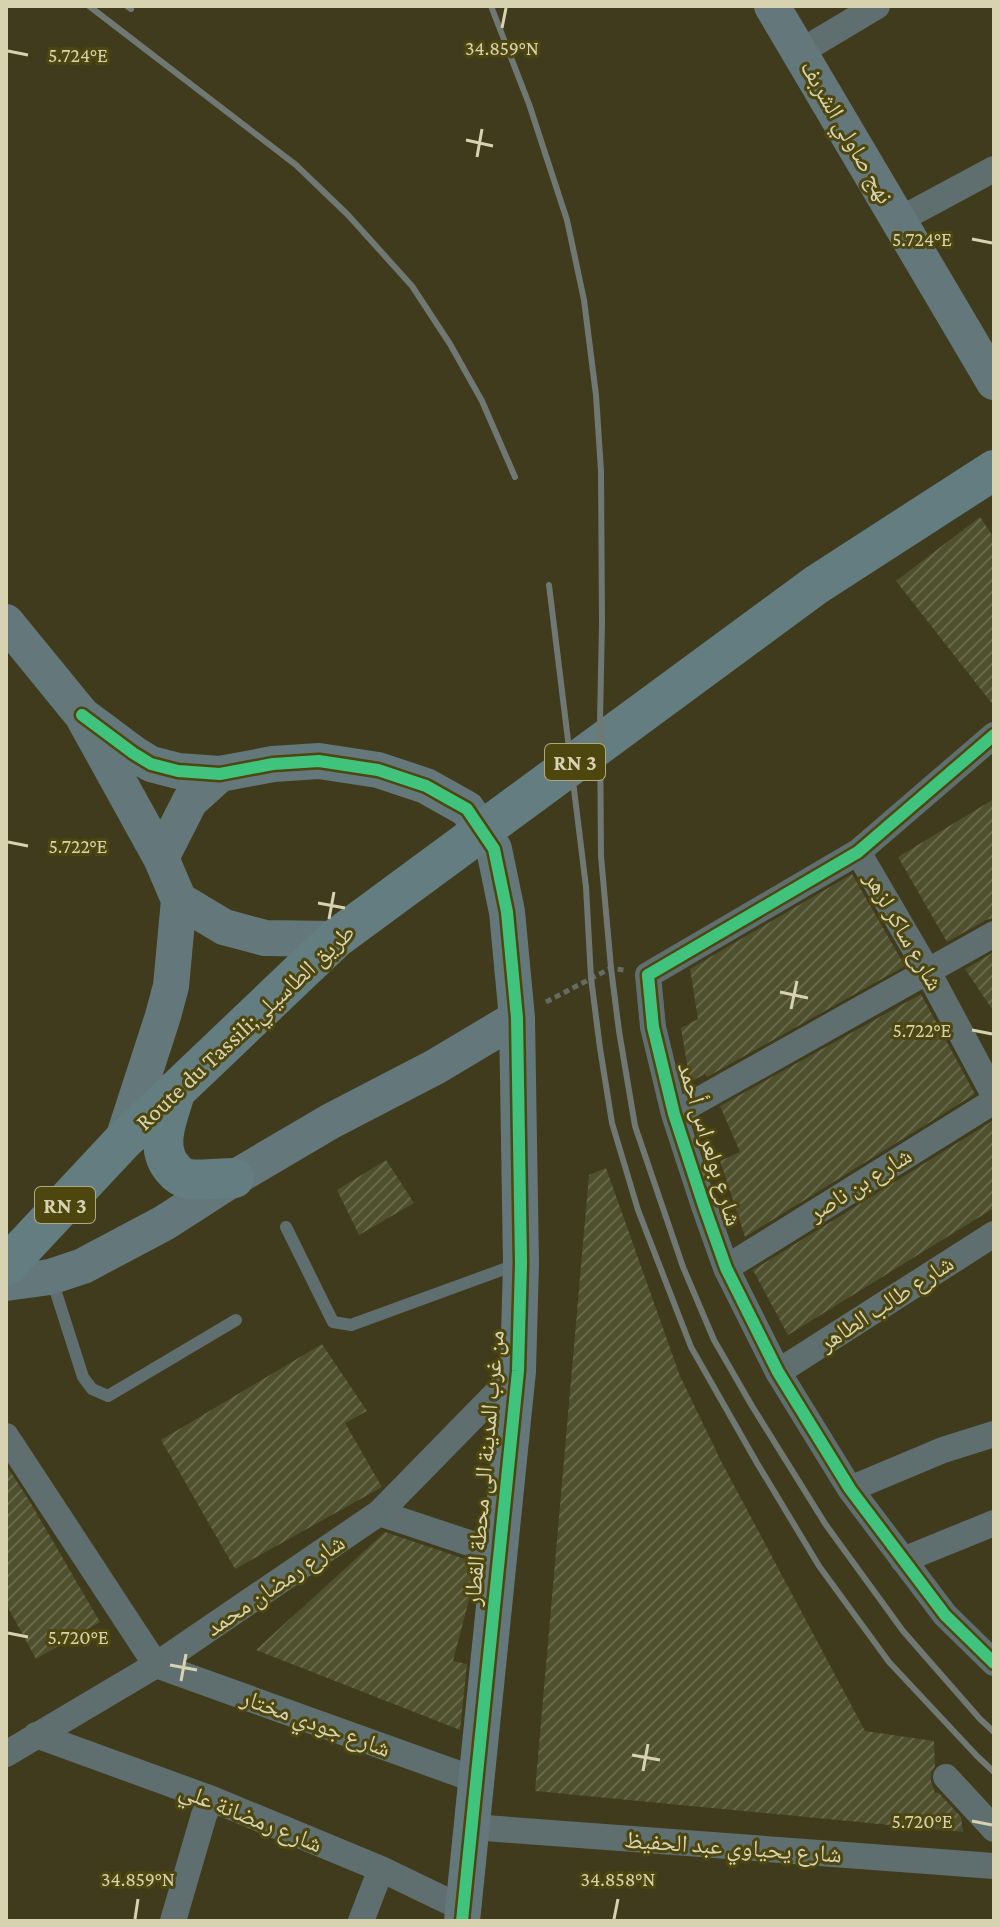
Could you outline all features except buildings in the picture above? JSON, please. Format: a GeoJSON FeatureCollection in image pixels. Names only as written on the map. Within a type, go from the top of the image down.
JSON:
{"type":"FeatureCollection","features":[{"type":"Feature","properties":{"kind":"main road","name":"Route du Tassili;طريق الطاسيلي"},"geometry":{"type":"LineString","coordinates":[[6,1266],[122,1142],[335,939],[816,585],[994,470]]}},
{"type":"Feature","properties":{"kind":"main road"},"geometry":{"type":"LineString","coordinates":[[176,1089],[162,1138],[170,1167],[180,1177],[190,1179],[234,1178]]}},
{"type":"Feature","properties":{"kind":"street","name":"نهج صاولي الشربف"},"geometry":{"type":"LineString","coordinates":[[772,6],[994,382]]}},
{"type":"Feature","properties":{"kind":"street"},"geometry":{"type":"LineString","coordinates":[[800,52],[877,6]]}},
{"type":"Feature","properties":{"kind":"street"},"geometry":{"type":"LineString","coordinates":[[899,220],[994,169]]}},
{"type":"Feature","properties":{"kind":"street"},"geometry":{"type":"LineString","coordinates":[[6,622],[82,715],[161,858],[179,900],[171,986],[122,1142]]}},
{"type":"Feature","properties":{"kind":"street","name":"من غرب المدينة الى محطة القطار"},"geometry":{"type":"LineString","coordinates":[[82,715],[151,764],[178,771],[220,774],[273,764],[319,761],[378,770],[426,786],[467,809],[494,849],[507,912],[517,1018],[521,1263],[518,1371],[462,1915]]}},
{"type":"Feature","properties":{"kind":"street"},"geometry":{"type":"LineString","coordinates":[[648,975],[858,852],[994,735]]}},
{"type":"Feature","properties":{"kind":"street"},"geometry":{"type":"LineString","coordinates":[[161,858],[190,801],[220,774]]}},
{"type":"Feature","properties":{"kind":"street","name":"شارع ساكر لزهر"},"geometry":{"type":"LineString","coordinates":[[858,852],[927,970],[994,1098]]}},
{"type":"Feature","properties":{"kind":"street"},"geometry":{"type":"LineString","coordinates":[[179,900],[224,927],[265,938],[335,939]]}},
{"type":"Feature","properties":{"kind":"street"},"geometry":{"type":"LineString","coordinates":[[674,1114],[994,934]]}},
{"type":"Feature","properties":{"kind":"street","name":"شارع بولعراس أحمد"},"geometry":{"type":"LineString","coordinates":[[648,975],[653,1027],[674,1114],[704,1206],[726,1268],[778,1372],[850,1489],[945,1615],[994,1663]]}},
{"type":"Feature","properties":{"kind":"street"},"geometry":{"type":"LineString","coordinates":[[6,1283],[50,1277],[83,1266],[164,1223],[331,1121],[435,1067],[517,1018]]}},
{"type":"Feature","properties":{"kind":"street","name":"شارع بن ناصر"},"geometry":{"type":"LineString","coordinates":[[726,1268],[994,1098]]}},
{"type":"Feature","properties":{"kind":"street","name":"شارع طالب الطاهر"},"geometry":{"type":"LineString","coordinates":[[778,1372],[994,1234]]}},
{"type":"Feature","properties":{"kind":"street","name":"شارع رمضان محمد"},"geometry":{"type":"LineString","coordinates":[[6,1754],[156,1665],[379,1513],[518,1371]]}},
{"type":"Feature","properties":{"kind":"street"},"geometry":{"type":"LineString","coordinates":[[850,1489],[943,1450],[994,1434]]}},
{"type":"Feature","properties":{"kind":"street"},"geometry":{"type":"LineString","coordinates":[[6,1436],[156,1665]]}},
{"type":"Feature","properties":{"kind":"street"},"geometry":{"type":"LineString","coordinates":[[379,1513],[499,1553]]}},
{"type":"Feature","properties":{"kind":"street"},"geometry":{"type":"LineString","coordinates":[[903,1560],[994,1523]]}},
{"type":"Feature","properties":{"kind":"street","name":"شارع جودي مختار"},"geometry":{"type":"LineString","coordinates":[[156,1665],[476,1780]]}},
{"type":"Feature","properties":{"kind":"street","name":"شارع رمضانة علي"},"geometry":{"type":"LineString","coordinates":[[36,1735],[212,1799],[381,1869],[462,1915]]}},
{"type":"Feature","properties":{"kind":"street"},"geometry":{"type":"LineString","coordinates":[[946,1777],[994,1829]]}},
{"type":"Feature","properties":{"kind":"street"},"geometry":{"type":"LineString","coordinates":[[173,1921],[204,1815],[212,1799]]}},
{"type":"Feature","properties":{"kind":"street","name":"شارع يحياوي عبد الحفيظ"},"geometry":{"type":"LineString","coordinates":[[472,1827],[994,1866]]}},
{"type":"Feature","properties":{"kind":"street"},"geometry":{"type":"LineString","coordinates":[[361,1921],[381,1869]]}},
{"type":"Feature","properties":{"kind":"lane"},"geometry":{"type":"LineString","coordinates":[[286,1227],[333,1322],[351,1325],[521,1263]]}},
{"type":"Feature","properties":{"kind":"lane"},"geometry":{"type":"LineString","coordinates":[[50,1277],[83,1377],[92,1389],[108,1396],[236,1320]]}},
{"type":"Feature","properties":{"kind":"path"},"geometry":{"type":"LineString","coordinates":[[517,1018],[611,968],[648,975]]}},
{"type":"Feature","properties":{"kind":"railway"},"geometry":{"type":"LineString","coordinates":[[89,6],[296,165],[348,215],[412,286],[450,344],[482,401],[515,477]]}},
{"type":"Feature","properties":{"kind":"railway"},"geometry":{"type":"LineString","coordinates":[[127,6],[131,9]]}},
{"type":"Feature","properties":{"kind":"railway"},"geometry":{"type":"LineString","coordinates":[[491,6],[529,104],[567,220],[584,300],[596,395],[601,471],[601,856],[611,968],[635,1126],[683,1267],[714,1340],[752,1406],[826,1525],[903,1631],[994,1732]]}},
{"type":"Feature","properties":{"kind":"railway"},"geometry":{"type":"LineString","coordinates":[[549,585],[586,887],[591,978],[600,1048],[612,1123],[638,1210],[691,1347],[819,1566],[889,1662],[994,1772]]}},
{"type":"Feature","properties":{"kind":"cycle path"},"geometry":{"type":"LineString","coordinates":[[82,715],[151,764],[178,771],[220,774],[273,764],[319,761],[378,770],[426,786],[467,809],[494,849],[507,912],[517,1018],[521,1263],[518,1371],[462,1921]]}},
{"type":"Feature","properties":{"kind":"cycle path"},"geometry":{"type":"LineString","coordinates":[[994,735],[858,852],[648,975],[653,1027],[674,1114],[704,1206],[726,1268],[778,1372],[850,1489],[945,1615],[994,1663]]}}]}
